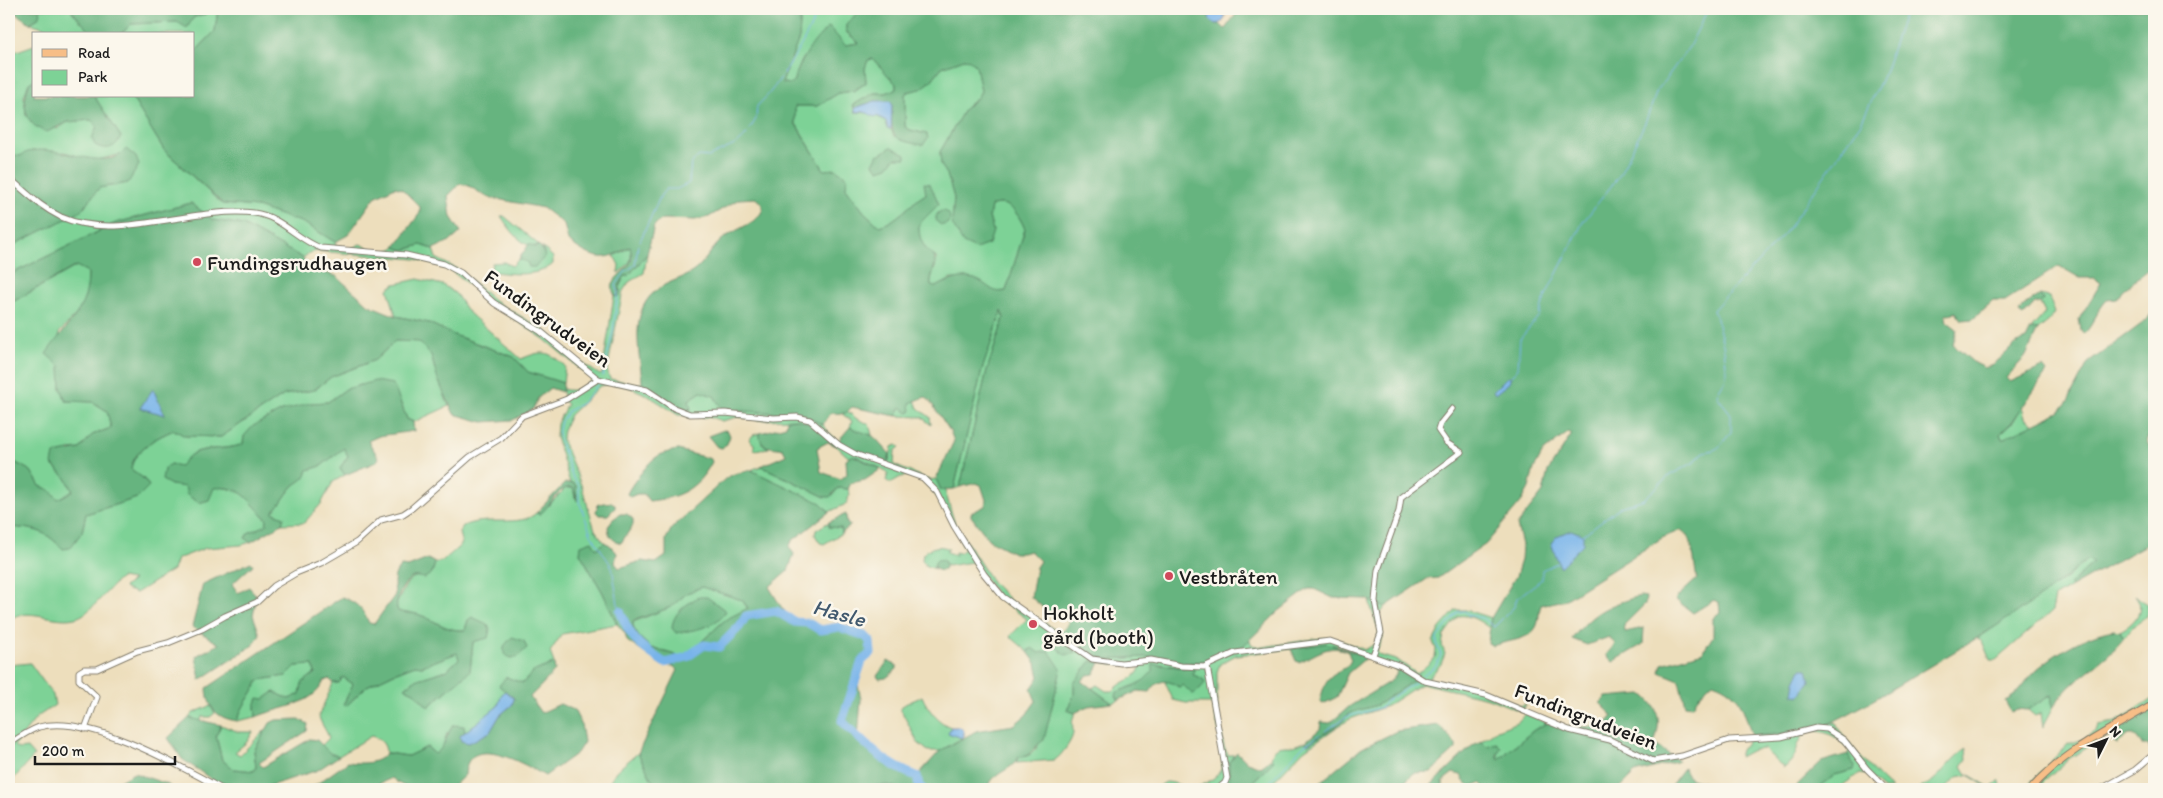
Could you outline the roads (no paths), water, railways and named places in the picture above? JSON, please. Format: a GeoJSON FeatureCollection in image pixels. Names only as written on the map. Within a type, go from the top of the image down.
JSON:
{"type":"FeatureCollection","features":[{"type":"Feature","properties":{"kind":"main road"},"geometry":{"type":"LineString","coordinates":[[2031,789],[2047,772],[2071,753],[2154,704]]}},
{"type":"Feature","properties":{"kind":"street","name":"Fundingrudveien"},"geometry":{"type":"LineString","coordinates":[[9,178],[47,209],[64,218],[92,224],[120,226],[202,214],[256,213],[280,222],[306,241],[321,248],[406,255],[444,264],[461,273],[494,303],[540,331],[598,378],[647,390],[674,408],[690,414],[725,413],[810,420],[847,449],[881,464],[914,474],[929,482],[937,492],[954,526],[974,558],[1002,597],[1086,656],[1110,663],[1151,660],[1181,666],[1207,666],[1235,653],[1289,648],[1323,640],[1335,642],[1401,666],[1425,681],[1486,695],[1569,730],[1610,740],[1653,761],[1682,756],[1729,740],[1782,737],[1816,728],[1826,729],[1844,740],[1867,769],[1887,789]]}},
{"type":"Feature","properties":{"kind":"street"},"geometry":{"type":"LineString","coordinates":[[85,729],[97,697],[79,680],[79,672],[84,668],[97,669],[137,651],[185,637],[257,602],[274,586],[296,573],[321,563],[357,542],[381,520],[403,514],[412,508],[472,456],[501,438],[522,416],[567,399],[598,378]]}},
{"type":"Feature","properties":{"kind":"street"},"geometry":{"type":"LineString","coordinates":[[1373,655],[1381,638],[1375,601],[1380,559],[1399,511],[1401,497],[1460,452],[1448,443],[1438,430],[1440,424],[1452,409]]}},
{"type":"Feature","properties":{"kind":"street"},"geometry":{"type":"LineString","coordinates":[[1207,666],[1227,778],[1225,783],[1218,789]]}},
{"type":"Feature","properties":{"kind":"street"},"geometry":{"type":"LineString","coordinates":[[9,744],[40,727],[58,725],[85,729],[110,736],[139,748],[222,789]]}},
{"type":"Feature","properties":{"kind":"street"},"geometry":{"type":"LineString","coordinates":[[2101,789],[2134,770],[2154,754]]}},
{"type":"Feature","properties":{"kind":"water"},"geometry":{"type":"Polygon","coordinates":[[[1217,8],[1223,10],[1225,16],[1223,22],[1217,24],[1211,22],[1209,16],[1211,10],[1217,8]]]}},
{"type":"Feature","properties":{"kind":"water"},"geometry":{"type":"Polygon","coordinates":[[[875,101],[890,101],[892,104],[891,129],[888,129],[886,121],[877,116],[874,117],[865,112],[855,112],[855,108],[875,101]]]}},
{"type":"Feature","properties":{"kind":"water"},"geometry":{"type":"Polygon","coordinates":[[[1511,376],[1509,383],[1495,394],[1493,391],[1506,378],[1511,376]]]}},
{"type":"Feature","properties":{"kind":"water"},"geometry":{"type":"Polygon","coordinates":[[[153,389],[165,415],[140,408],[153,389]]]}},
{"type":"Feature","properties":{"kind":"water"},"geometry":{"type":"Polygon","coordinates":[[[1571,530],[1583,535],[1583,544],[1560,567],[1551,543],[1557,536],[1571,530]]]}},
{"type":"Feature","properties":{"kind":"water"},"geometry":{"type":"Polygon","coordinates":[[[1801,669],[1807,669],[1810,681],[1799,696],[1793,694],[1795,682],[1801,669]]]}},
{"type":"Feature","properties":{"kind":"water"},"geometry":{"type":"Polygon","coordinates":[[[505,691],[514,699],[512,705],[500,715],[490,732],[469,743],[461,741],[460,736],[498,706],[505,691]]]}},
{"type":"Feature","properties":{"kind":"water"},"geometry":{"type":"Polygon","coordinates":[[[951,727],[960,727],[964,731],[964,736],[962,738],[948,733],[951,727]]]}},
{"type":"Feature","properties":{"kind":"waterway"},"geometry":{"type":"LineString","coordinates":[[750,129],[756,119],[757,106],[784,74],[819,9]]}},
{"type":"Feature","properties":{"kind":"waterway"},"geometry":{"type":"LineString","coordinates":[[1511,376],[1518,369],[1520,339],[1538,317],[1546,295],[1583,222],[1619,176],[1645,123],[1657,91],[1689,47],[1708,9]]}},
{"type":"Feature","properties":{"kind":"waterway"},"geometry":{"type":"LineString","coordinates":[[1724,441],[1731,432],[1731,414],[1717,396],[1726,378],[1726,367],[1722,342],[1713,310],[1785,233],[1861,123],[1883,76],[1906,9]]}},
{"type":"Feature","properties":{"kind":"waterway"},"geometry":{"type":"LineString","coordinates":[[640,241],[661,195],[666,189],[677,189],[689,183],[691,163],[699,156],[709,157],[734,145],[747,134]]}},
{"type":"Feature","properties":{"kind":"waterway"},"geometry":{"type":"LineString","coordinates":[[603,376],[613,331],[618,291],[616,285],[625,272],[635,265],[638,245]]}},
{"type":"Feature","properties":{"kind":"waterway"},"geometry":{"type":"LineString","coordinates":[[599,383],[582,403],[568,411],[561,421],[558,435],[573,478],[579,486],[579,501],[591,534],[612,567],[619,610]]}},
{"type":"Feature","properties":{"kind":"waterway"},"geometry":{"type":"LineString","coordinates":[[1583,535],[1620,507],[1644,499],[1670,475],[1693,463],[1704,452],[1714,450],[1723,443]]}},
{"type":"Feature","properties":{"kind":"waterway"},"geometry":{"type":"LineString","coordinates":[[1423,676],[1436,665],[1441,655],[1437,645],[1437,638],[1458,612],[1465,611],[1468,615],[1482,618],[1494,627],[1514,607],[1517,598],[1542,579],[1542,570],[1557,563]]}},
{"type":"Feature","properties":{"kind":"waterway","name":"Hasle"},"geometry":{"type":"LineString","coordinates":[[620,611],[632,636],[642,647],[665,663],[687,657],[704,645],[719,647],[740,626],[746,616],[776,611],[795,622],[808,623],[821,630],[839,627],[865,636],[870,641],[871,653],[862,661],[842,721],[867,746],[886,760],[896,767],[917,776],[919,786],[923,789]]}},
{"type":"Feature","properties":{"kind":"waterway"},"geometry":{"type":"LineString","coordinates":[[1325,731],[1346,717],[1382,707],[1386,701],[1416,682]]}},
{"type":"Feature","properties":{"kind":"waterway"},"geometry":{"type":"LineString","coordinates":[[1263,789],[1303,746],[1321,734]]}},
{"type":"Feature","properties":{"kind":"place","name":"Fundingsrudhaugen"},"geometry":{"type":"Point","coordinates":[197,262]}},
{"type":"Feature","properties":{"kind":"place","name":"Vestbråten"},"geometry":{"type":"Point","coordinates":[1169,576]}},
{"type":"Feature","properties":{"kind":"place","name":"Hokholt gård (booth)"},"geometry":{"type":"Point","coordinates":[1033,624]}}]}
